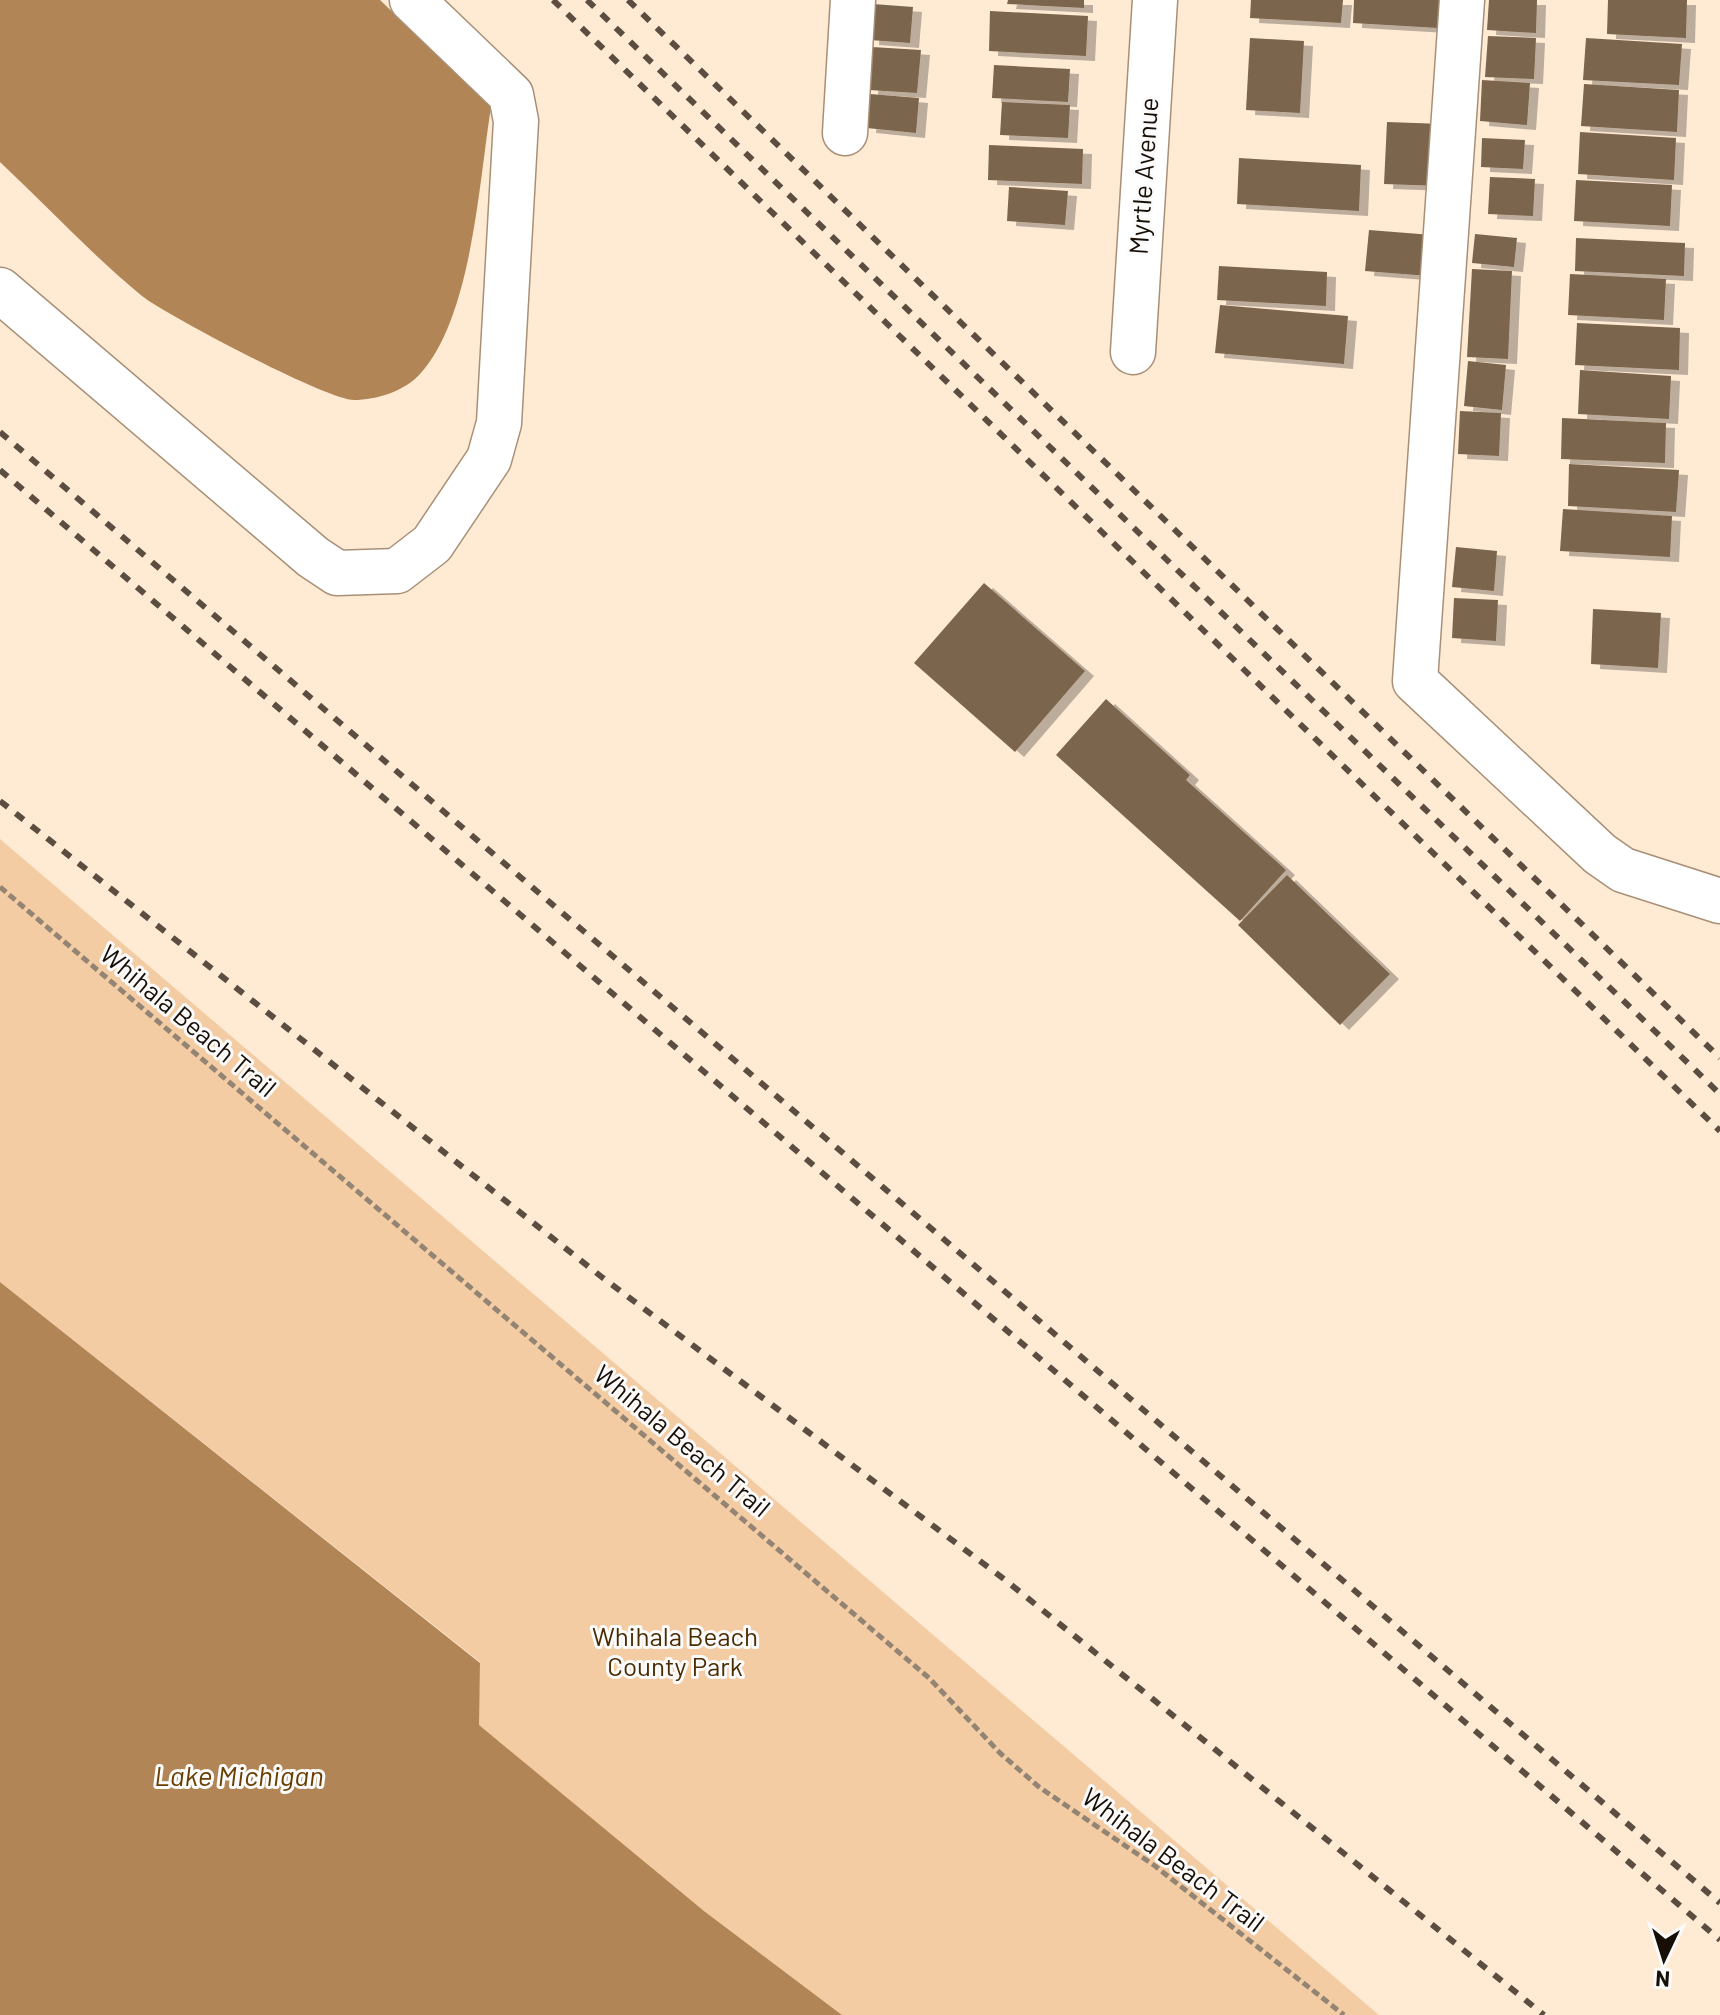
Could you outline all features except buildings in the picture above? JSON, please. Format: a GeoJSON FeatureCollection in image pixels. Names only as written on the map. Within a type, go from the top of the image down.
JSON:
{"type":"FeatureCollection","features":[{"type":"Feature","properties":{"kind":"street"},"geometry":{"type":"LineString","coordinates":[[0,290],[313,557],[337,573],[397,571],[432,544],[489,459],[499,423],[516,121],[511,95],[412,0]]}},
{"type":"Feature","properties":{"kind":"street"},"geometry":{"type":"LineString","coordinates":[[845,133],[853,0]]}},
{"type":"Feature","properties":{"kind":"street","name":"Myrtle Avenue"},"geometry":{"type":"LineString","coordinates":[[1133,352],[1155,0]]}},
{"type":"Feature","properties":{"kind":"street"},"geometry":{"type":"LineString","coordinates":[[1462,0],[1415,681],[1600,854],[1623,870],[1720,901]]}},
{"type":"Feature","properties":{"kind":"path","name":"Whihala Beach Trail"},"geometry":{"type":"LineString","coordinates":[[0,887],[929,1678],[1000,1753],[1039,1787],[1155,1866],[1344,2015]]}},
{"type":"Feature","properties":{"kind":"green space","name":"Whihala Beach County Park"},"geometry":{"type":"Polygon","coordinates":[[[0,839],[1379,2015],[842,2015],[704,1911],[478,1725],[480,1662],[0,1282],[0,839]]]}},
{"type":"Feature","properties":{"kind":"water"},"geometry":{"type":"Polygon","coordinates":[[[0,0],[380,0],[491,107],[477,209],[462,284],[437,349],[420,374],[398,390],[381,396],[354,400],[338,396],[281,372],[213,337],[157,306],[123,280],[0,162],[0,0]]]}},
{"type":"Feature","properties":{"kind":"water","name":"Lake Michigan"},"geometry":{"type":"Polygon","coordinates":[[[0,1282],[480,1663],[479,1725],[704,1911],[842,2015],[0,2015],[0,1282]]]}},
{"type":"Feature","properties":{"kind":"railway"},"geometry":{"type":"LineString","coordinates":[[553,0],[1720,1131]]}},
{"type":"Feature","properties":{"kind":"railway"},"geometry":{"type":"LineString","coordinates":[[587,0],[1720,1094]]}},
{"type":"Feature","properties":{"kind":"railway"},"geometry":{"type":"LineString","coordinates":[[628,0],[1720,1058]]}},
{"type":"Feature","properties":{"kind":"railway"},"geometry":{"type":"LineString","coordinates":[[0,432],[1720,1903]]}},
{"type":"Feature","properties":{"kind":"railway"},"geometry":{"type":"LineString","coordinates":[[0,470],[1720,1940]]}},
{"type":"Feature","properties":{"kind":"railway"},"geometry":{"type":"LineString","coordinates":[[0,801],[603,1278],[1004,1579],[1544,2015]]}}]}
